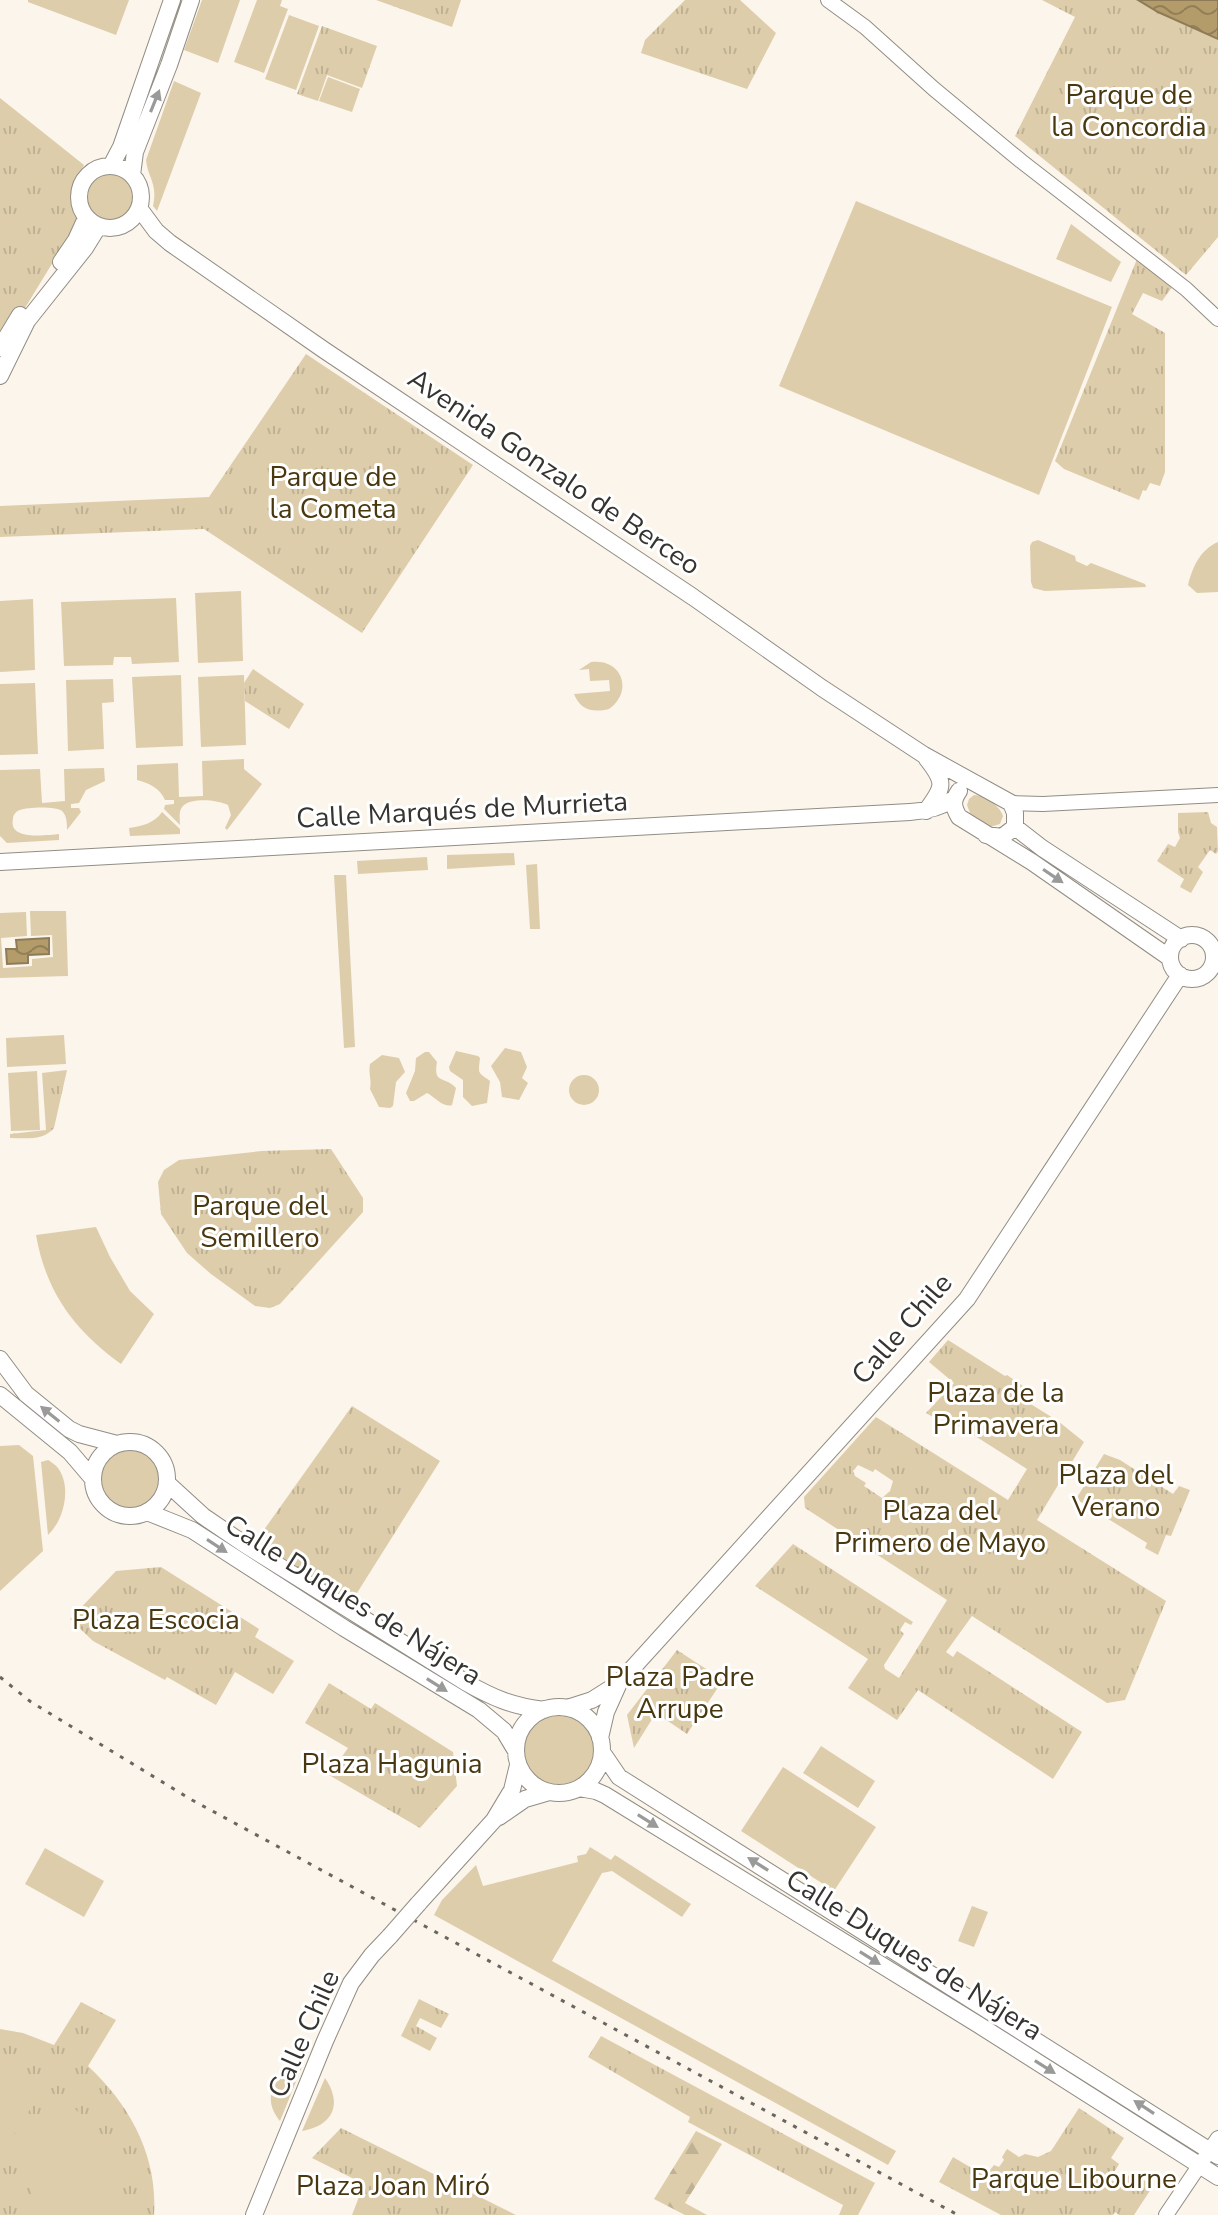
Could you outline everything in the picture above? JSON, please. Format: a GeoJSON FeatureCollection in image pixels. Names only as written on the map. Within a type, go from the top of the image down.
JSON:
{"type":"FeatureCollection","features":[{"type":"Feature","properties":{"kind":"main road"},"geometry":{"type":"LineString","coordinates":[[111,166],[121,147],[172,0]]}},
{"type":"Feature","properties":{"kind":"main road"},"geometry":{"type":"LineString","coordinates":[[132,175],[135,152],[191,0]]}},
{"type":"Feature","properties":{"kind":"main road"},"geometry":{"type":"LineString","coordinates":[[828,0],[865,27],[1021,161],[1186,289],[1218,319]]}},
{"type":"Feature","properties":{"kind":"main road"},"geometry":{"type":"LineString","coordinates":[[844,0],[865,27]]}},
{"type":"Feature","properties":{"kind":"main road"},"geometry":{"type":"LineString","coordinates":[[111,166],[122,168],[132,175],[140,190],[135,217],[124,225],[109,229],[92,223],[81,211],[78,201],[82,182],[96,169],[111,166]]}},
{"type":"Feature","properties":{"kind":"main road","name":"Avenida Gonzalo de Berceo"},"geometry":{"type":"LineString","coordinates":[[139,208],[156,231]]}},
{"type":"Feature","properties":{"kind":"main road"},"geometry":{"type":"LineString","coordinates":[[0,348],[20,315],[92,223]]}},
{"type":"Feature","properties":{"kind":"main road"},"geometry":{"type":"LineString","coordinates":[[0,376],[27,321],[85,248],[92,223]]}},
{"type":"Feature","properties":{"kind":"main road","name":"Avenida Gonzalo de Berceo"},"geometry":{"type":"LineString","coordinates":[[124,225],[143,226],[156,231],[308,339],[693,597],[822,688],[924,755],[975,784]]}},
{"type":"Feature","properties":{"kind":"main road"},"geometry":{"type":"LineString","coordinates":[[924,755],[940,775],[937,797],[926,811]]}},
{"type":"Feature","properties":{"kind":"main road","name":"Avenida Gonzalo de Berceo"},"geometry":{"type":"LineString","coordinates":[[924,755],[952,782],[956,796]]}},
{"type":"Feature","properties":{"kind":"main road"},"geometry":{"type":"LineString","coordinates":[[1170,958],[1032,862],[966,823],[954,808],[956,796],[964,786],[975,784],[1011,803],[1218,795]]}},
{"type":"Feature","properties":{"kind":"main road","name":"Calle Marqués de Murrieta"},"geometry":{"type":"LineString","coordinates":[[926,811],[943,806],[956,796]]}},
{"type":"Feature","properties":{"kind":"main road"},"geometry":{"type":"LineString","coordinates":[[1011,803],[1016,824],[1042,848],[1181,939]]}},
{"type":"Feature","properties":{"kind":"main road"},"geometry":{"type":"LineString","coordinates":[[986,835],[1002,837],[1043,804]]}},
{"type":"Feature","properties":{"kind":"main road","name":"Calle Marqués de Murrieta"},"geometry":{"type":"LineString","coordinates":[[0,862],[926,811],[949,815],[966,823]]}},
{"type":"Feature","properties":{"kind":"main road"},"geometry":{"type":"LineString","coordinates":[[1193,936],[1203,938],[1211,946],[1216,958],[1212,977],[1196,979],[1180,975],[1173,967],[1170,958],[1173,947],[1181,939],[1193,936]]}},
{"type":"Feature","properties":{"kind":"main road","name":"Calle Chile"},"geometry":{"type":"LineString","coordinates":[[567,1708],[592,1700],[619,1683],[967,1299],[1180,975]]}},
{"type":"Feature","properties":{"kind":"main road"},"geometry":{"type":"LineString","coordinates":[[0,1359],[26,1394],[69,1429],[117,1444],[135,1442],[147,1445],[164,1461],[168,1484],[161,1501],[136,1516],[124,1516],[108,1509],[97,1496],[93,1479],[97,1461],[117,1444]]}},
{"type":"Feature","properties":{"kind":"main road"},"geometry":{"type":"LineString","coordinates":[[0,1395],[70,1452],[93,1479]]}},
{"type":"Feature","properties":{"kind":"main road","name":"Calle Duques de Nájera"},"geometry":{"type":"LineString","coordinates":[[168,1484],[203,1516],[244,1544],[465,1682],[500,1701],[544,1710]]}},
{"type":"Feature","properties":{"kind":"main road","name":"Calle Duques de Nájera"},"geometry":{"type":"LineString","coordinates":[[147,1512],[192,1530],[479,1710],[504,1731],[517,1758]]}},
{"type":"Feature","properties":{"kind":"main road","name":"Calle Chile"},"geometry":{"type":"LineString","coordinates":[[601,1745],[606,1712],[619,1683]]}},
{"type":"Feature","properties":{"kind":"main road"},"geometry":{"type":"LineString","coordinates":[[567,1708],[593,1724],[601,1745],[597,1770],[579,1788],[563,1793],[549,1792],[531,1783],[517,1758],[517,1740],[531,1717],[544,1710],[567,1708]]}},
{"type":"Feature","properties":{"kind":"main road","name":"Calle Duques de Nájera"},"geometry":{"type":"LineString","coordinates":[[601,1745],[619,1777],[1215,2148]]}},
{"type":"Feature","properties":{"kind":"main road","name":"Calle Chile"},"geometry":{"type":"LineString","coordinates":[[254,2215],[351,1983],[372,1955],[494,1820],[512,1790],[517,1758]]}},
{"type":"Feature","properties":{"kind":"main road","name":"Calle Duques de Nájera"},"geometry":{"type":"LineString","coordinates":[[579,1788],[605,1795],[979,2025],[1218,2177]]}},
{"type":"Feature","properties":{"kind":"main road","name":"Calle Chile"},"geometry":{"type":"LineString","coordinates":[[494,1820],[525,1799],[549,1792]]}},
{"type":"Feature","properties":{"kind":"main road"},"geometry":{"type":"LineString","coordinates":[[1166,2215],[1215,2148]]}},
{"type":"Feature","properties":{"kind":"main road"},"geometry":{"type":"LineString","coordinates":[[1176,2215],[1194,2188],[1200,2165]]}},
{"type":"Feature","properties":{"kind":"green space"},"geometry":{"type":"Polygon","coordinates":[[[28,0],[129,0],[116,35],[28,0]]]}},
{"type":"Feature","properties":{"kind":"green space"},"geometry":{"type":"Polygon","coordinates":[[[202,0],[240,0],[218,63],[184,50],[202,0]]]}},
{"type":"Feature","properties":{"kind":"green space"},"geometry":{"type":"Polygon","coordinates":[[[257,0],[282,0],[280,6],[288,9],[264,73],[234,62],[257,0]]]}},
{"type":"Feature","properties":{"kind":"green space"},"geometry":{"type":"Polygon","coordinates":[[[376,0],[461,0],[452,27],[376,0]]]}},
{"type":"Feature","properties":{"kind":"green space"},"geometry":{"type":"Polygon","coordinates":[[[685,0],[740,0],[776,33],[747,89],[641,53],[645,40],[685,0]]]}},
{"type":"Feature","properties":{"kind":"green space","name":"Parque de la Concordia"},"geometry":{"type":"Polygon","coordinates":[[[1042,0],[1138,0],[1218,39],[1218,237],[1186,275],[1015,136],[1075,17],[1042,0]]]}},
{"type":"Feature","properties":{"kind":"green space"},"geometry":{"type":"Polygon","coordinates":[[[289,15],[319,26],[296,90],[265,79],[289,15]]]}},
{"type":"Feature","properties":{"kind":"green space"},"geometry":{"type":"Polygon","coordinates":[[[322,26],[377,46],[362,88],[327,75],[318,101],[297,94],[322,26]]]}},
{"type":"Feature","properties":{"kind":"green space"},"geometry":{"type":"Polygon","coordinates":[[[328,77],[360,89],[352,112],[319,101],[328,77]]]}},
{"type":"Feature","properties":{"kind":"green space"},"geometry":{"type":"Polygon","coordinates":[[[174,81],[201,93],[157,211],[153,206],[154,186],[146,160],[174,81]]]}},
{"type":"Feature","properties":{"kind":"green space"},"geometry":{"type":"Polygon","coordinates":[[[0,98],[84,165],[74,193],[78,221],[0,349],[0,98]]]}},
{"type":"Feature","properties":{"kind":"green space"},"geometry":{"type":"Polygon","coordinates":[[[109,173],[126,180],[133,197],[126,214],[109,221],[92,214],[85,197],[92,180],[109,173]]]}},
{"type":"Feature","properties":{"kind":"green space"},"geometry":{"type":"Polygon","coordinates":[[[856,201],[1112,307],[1039,495],[779,386],[856,201]]]}},
{"type":"Feature","properties":{"kind":"green space"},"geometry":{"type":"Polygon","coordinates":[[[1071,224],[1121,262],[1111,282],[1056,259],[1071,224]]]}},
{"type":"Feature","properties":{"kind":"green space"},"geometry":{"type":"Polygon","coordinates":[[[1137,259],[1173,286],[1162,301],[1143,293],[1132,314],[1165,333],[1165,472],[1160,486],[1150,483],[1139,500],[1064,469],[1055,461],[1137,259]]]}},
{"type":"Feature","properties":{"kind":"green space","name":"Parque de la Cometa"},"geometry":{"type":"Polygon","coordinates":[[[306,354],[473,465],[362,633],[204,529],[0,537],[0,506],[209,497],[306,354]]]}},
{"type":"Feature","properties":{"kind":"green space"},"geometry":{"type":"Polygon","coordinates":[[[1038,540],[1075,556],[1076,561],[1087,566],[1091,563],[1146,587],[1045,591],[1033,588],[1030,546],[1038,540]]]}},
{"type":"Feature","properties":{"kind":"green space"},"geometry":{"type":"Polygon","coordinates":[[[1218,542],[1218,592],[1197,593],[1188,585],[1192,571],[1202,554],[1218,542]]]}},
{"type":"Feature","properties":{"kind":"green space"},"geometry":{"type":"Polygon","coordinates":[[[241,591],[243,661],[198,663],[195,593],[241,591]]]}},
{"type":"Feature","properties":{"kind":"green space"},"geometry":{"type":"Polygon","coordinates":[[[176,598],[179,662],[132,664],[131,657],[114,657],[113,665],[64,666],[61,602],[176,598]]]}},
{"type":"Feature","properties":{"kind":"green space"},"geometry":{"type":"Polygon","coordinates":[[[33,599],[35,670],[0,672],[0,601],[33,599]]]}},
{"type":"Feature","properties":{"kind":"green space"},"geometry":{"type":"Polygon","coordinates":[[[591,662],[610,665],[621,677],[621,694],[609,709],[588,709],[580,704],[574,694],[610,691],[609,680],[590,681],[589,669],[579,670],[591,662]]]}},
{"type":"Feature","properties":{"kind":"green space"},"geometry":{"type":"Polygon","coordinates":[[[253,669],[304,704],[289,729],[245,701],[244,683],[253,669]]]}},
{"type":"Feature","properties":{"kind":"green space"},"geometry":{"type":"Polygon","coordinates":[[[181,675],[183,746],[136,748],[132,677],[181,675]]]}},
{"type":"Feature","properties":{"kind":"green space"},"geometry":{"type":"Polygon","coordinates":[[[244,675],[246,745],[201,747],[198,677],[244,675]]]}},
{"type":"Feature","properties":{"kind":"green space"},"geometry":{"type":"Polygon","coordinates":[[[113,679],[114,702],[102,703],[104,749],[68,751],[66,680],[113,679]]]}},
{"type":"Feature","properties":{"kind":"green space"},"geometry":{"type":"Polygon","coordinates":[[[35,683],[38,754],[0,755],[0,684],[35,683]]]}},
{"type":"Feature","properties":{"kind":"green space"},"geometry":{"type":"Polygon","coordinates":[[[244,759],[244,769],[262,784],[227,830],[225,828],[231,815],[228,805],[205,800],[187,803],[180,810],[180,825],[164,809],[165,805],[174,804],[174,800],[165,800],[154,787],[137,780],[137,765],[178,763],[179,797],[203,796],[202,761],[244,759]]]}},
{"type":"Feature","properties":{"kind":"green space"},"geometry":{"type":"Polygon","coordinates":[[[104,768],[105,781],[86,790],[79,803],[71,804],[71,808],[79,808],[81,812],[67,830],[65,816],[60,810],[29,808],[14,815],[16,831],[30,835],[59,834],[59,840],[7,843],[0,836],[0,770],[40,769],[42,803],[65,801],[64,769],[104,768]]]}},
{"type":"Feature","properties":{"kind":"green space"},"geometry":{"type":"Polygon","coordinates":[[[974,795],[987,799],[999,808],[1003,816],[1000,824],[990,827],[970,813],[967,805],[974,795]]]}},
{"type":"Feature","properties":{"kind":"green space"},"geometry":{"type":"Polygon","coordinates":[[[162,812],[180,829],[180,834],[130,836],[129,828],[152,821],[162,812]]]}},
{"type":"Feature","properties":{"kind":"green space"},"geometry":{"type":"Polygon","coordinates":[[[1208,812],[1211,823],[1217,827],[1218,851],[1216,854],[1210,850],[1198,867],[1203,872],[1191,893],[1180,887],[1184,879],[1157,861],[1168,844],[1175,847],[1180,838],[1178,813],[1208,812]]]}},
{"type":"Feature","properties":{"kind":"green space"},"geometry":{"type":"Polygon","coordinates":[[[514,853],[515,865],[447,869],[447,855],[514,853]]]}},
{"type":"Feature","properties":{"kind":"green space"},"geometry":{"type":"Polygon","coordinates":[[[427,857],[428,870],[358,874],[357,861],[427,857]]]}},
{"type":"Feature","properties":{"kind":"green space"},"geometry":{"type":"Polygon","coordinates":[[[537,864],[540,929],[530,929],[526,865],[537,864]]]}},
{"type":"Feature","properties":{"kind":"green space"},"geometry":{"type":"Polygon","coordinates":[[[334,875],[346,875],[355,1047],[344,1048],[334,875]]]}},
{"type":"Feature","properties":{"kind":"green space"},"geometry":{"type":"Polygon","coordinates":[[[30,911],[66,911],[68,976],[0,978],[0,913],[26,912],[27,936],[1,938],[3,968],[32,966],[32,959],[53,957],[52,935],[31,936],[30,911]]]}},
{"type":"Feature","properties":{"kind":"green space"},"geometry":{"type":"Polygon","coordinates":[[[64,1035],[66,1064],[7,1067],[6,1038],[64,1035]]]}},
{"type":"Feature","properties":{"kind":"green space"},"geometry":{"type":"Polygon","coordinates":[[[505,1048],[521,1052],[527,1067],[522,1078],[528,1083],[519,1100],[502,1097],[500,1082],[491,1066],[505,1048]]]}},
{"type":"Feature","properties":{"kind":"green space"},"geometry":{"type":"Polygon","coordinates":[[[456,1051],[480,1058],[480,1072],[490,1081],[487,1103],[472,1106],[463,1097],[463,1080],[449,1067],[456,1051]]]}},
{"type":"Feature","properties":{"kind":"green space"},"geometry":{"type":"Polygon","coordinates":[[[429,1052],[437,1062],[438,1077],[456,1088],[452,1105],[442,1104],[427,1093],[410,1101],[406,1093],[415,1071],[416,1058],[429,1052]]]}},
{"type":"Feature","properties":{"kind":"green space"},"geometry":{"type":"Polygon","coordinates":[[[382,1055],[399,1058],[405,1072],[396,1082],[393,1106],[390,1108],[379,1107],[370,1089],[370,1064],[382,1055]]]}},
{"type":"Feature","properties":{"kind":"green space"},"geometry":{"type":"Polygon","coordinates":[[[67,1070],[54,1128],[39,1137],[10,1138],[10,1134],[46,1130],[42,1073],[67,1070]]]}},
{"type":"Feature","properties":{"kind":"green space"},"geometry":{"type":"Polygon","coordinates":[[[37,1071],[40,1130],[11,1131],[8,1073],[37,1071]]]}},
{"type":"Feature","properties":{"kind":"green space"},"geometry":{"type":"Polygon","coordinates":[[[584,1075],[595,1079],[599,1090],[595,1101],[584,1105],[573,1101],[569,1090],[573,1079],[584,1075]]]}},
{"type":"Feature","properties":{"kind":"green space","name":"Parque del Semillero"},"geometry":{"type":"Polygon","coordinates":[[[331,1149],[363,1198],[363,1212],[280,1304],[270,1308],[255,1306],[211,1274],[187,1253],[161,1214],[158,1182],[164,1170],[179,1160],[262,1151],[331,1149]]]}},
{"type":"Feature","properties":{"kind":"green space"},"geometry":{"type":"Polygon","coordinates":[[[280,1208],[296,1222],[273,1248],[257,1234],[280,1208]]]}},
{"type":"Feature","properties":{"kind":"green space"},"geometry":{"type":"Polygon","coordinates":[[[96,1227],[130,1291],[154,1314],[121,1364],[89,1338],[65,1308],[47,1274],[36,1235],[96,1227]]]}},
{"type":"Feature","properties":{"kind":"green space"},"geometry":{"type":"Polygon","coordinates":[[[948,1340],[1023,1386],[1033,1395],[1029,1403],[1084,1442],[1037,1520],[1166,1601],[1125,1700],[1107,1703],[972,1616],[946,1652],[953,1657],[957,1651],[1082,1732],[1053,1779],[918,1690],[897,1720],[848,1688],[868,1659],[755,1586],[793,1544],[913,1622],[911,1625],[905,1622],[900,1630],[904,1634],[884,1665],[899,1678],[947,1600],[805,1508],[804,1497],[876,1417],[1008,1500],[1027,1469],[942,1415],[938,1420],[926,1413],[954,1383],[929,1362],[948,1340]],[[858,1465],[853,1471],[866,1483],[864,1486],[882,1498],[890,1491],[893,1481],[875,1469],[873,1472],[858,1465]]]}},
{"type":"Feature","properties":{"kind":"green space"},"geometry":{"type":"Polygon","coordinates":[[[968,1388],[994,1414],[978,1428],[953,1411],[968,1388]]]}},
{"type":"Feature","properties":{"kind":"green space"},"geometry":{"type":"Polygon","coordinates":[[[352,1406],[440,1461],[352,1601],[256,1541],[352,1406]]]}},
{"type":"Feature","properties":{"kind":"green space"},"geometry":{"type":"Polygon","coordinates":[[[19,1445],[33,1456],[43,1551],[0,1591],[0,1446],[19,1445]]]}},
{"type":"Feature","properties":{"kind":"green space"},"geometry":{"type":"Polygon","coordinates":[[[130,1449],[151,1458],[160,1479],[151,1500],[130,1509],[109,1500],[100,1479],[109,1458],[130,1449]]]}},
{"type":"Feature","properties":{"kind":"green space","name":"Plaza del Verano"},"geometry":{"type":"Polygon","coordinates":[[[1104,1454],[1120,1460],[1173,1494],[1179,1486],[1190,1490],[1171,1536],[1166,1535],[1158,1555],[1145,1548],[1147,1543],[1076,1499],[1104,1454]]]}},
{"type":"Feature","properties":{"kind":"green space"},"geometry":{"type":"Polygon","coordinates":[[[48,1460],[58,1467],[65,1484],[65,1494],[62,1512],[48,1535],[41,1462],[48,1460]]]}},
{"type":"Feature","properties":{"kind":"green space","name":"Plaza Escocia"},"geometry":{"type":"Polygon","coordinates":[[[161,1567],[259,1629],[255,1637],[294,1661],[273,1694],[235,1672],[216,1705],[93,1641],[70,1619],[116,1571],[161,1567]]]}},
{"type":"Feature","properties":{"kind":"green space","name":"Plaza Padre Arrupe"},"geometry":{"type":"Polygon","coordinates":[[[677,1650],[723,1680],[687,1734],[656,1713],[634,1748],[627,1715],[677,1650]]]}},
{"type":"Feature","properties":{"kind":"green space","name":"Plaza Hagunia"},"geometry":{"type":"Polygon","coordinates":[[[329,1683],[371,1709],[375,1703],[453,1752],[457,1786],[420,1828],[329,1775],[348,1748],[305,1723],[329,1683]]]}},
{"type":"Feature","properties":{"kind":"green space"},"geometry":{"type":"Polygon","coordinates":[[[566,1715],[585,1725],[593,1737],[593,1765],[585,1777],[573,1785],[552,1787],[533,1777],[525,1765],[523,1744],[533,1725],[545,1717],[566,1715]]]}},
{"type":"Feature","properties":{"kind":"green space"},"geometry":{"type":"Polygon","coordinates":[[[821,1746],[875,1781],[858,1808],[803,1773],[821,1746]]]}},
{"type":"Feature","properties":{"kind":"green space"},"geometry":{"type":"Polygon","coordinates":[[[783,1767],[876,1827],[834,1891],[741,1831],[783,1767]]]}},
{"type":"Feature","properties":{"kind":"green space"},"geometry":{"type":"Polygon","coordinates":[[[590,1847],[611,1860],[615,1855],[691,1904],[682,1917],[612,1871],[602,1873],[552,1961],[896,2151],[888,2165],[434,1915],[442,1900],[476,1865],[483,1886],[578,1862],[577,1856],[586,1854],[590,1847]]]}},
{"type":"Feature","properties":{"kind":"green space"},"geometry":{"type":"Polygon","coordinates":[[[45,1848],[104,1881],[84,1917],[25,1884],[45,1848]]]}},
{"type":"Feature","properties":{"kind":"green space"},"geometry":{"type":"Polygon","coordinates":[[[972,1906],[988,1912],[974,1947],[958,1941],[972,1906]]]}},
{"type":"Feature","properties":{"kind":"green space"},"geometry":{"type":"Polygon","coordinates":[[[419,1999],[449,2014],[441,2028],[420,2018],[416,2026],[437,2038],[430,2051],[401,2036],[419,1999]]]}},
{"type":"Feature","properties":{"kind":"green space"},"geometry":{"type":"Polygon","coordinates":[[[81,2002],[116,2020],[88,2066],[117,2097],[138,2133],[151,2172],[154,2215],[0,2215],[0,2029],[23,2033],[54,2045],[81,2002]]]}},
{"type":"Feature","properties":{"kind":"green space"},"geometry":{"type":"Polygon","coordinates":[[[601,2036],[875,2183],[858,2215],[839,2215],[843,2205],[688,2122],[690,2117],[588,2057],[601,2036]]]}},
{"type":"Feature","properties":{"kind":"green space"},"geometry":{"type":"Polygon","coordinates":[[[302,2067],[280,2121],[271,2104],[273,2087],[284,2074],[302,2067]]]}},
{"type":"Feature","properties":{"kind":"green space"},"geometry":{"type":"Polygon","coordinates":[[[0,2073],[42,2090],[1,2156],[0,2073]]]}},
{"type":"Feature","properties":{"kind":"green space"},"geometry":{"type":"Polygon","coordinates":[[[325,2078],[333,2097],[332,2112],[321,2124],[302,2131],[325,2078]]]}},
{"type":"Feature","properties":{"kind":"green space"},"geometry":{"type":"Polygon","coordinates":[[[54,2095],[86,2119],[108,2151],[116,2182],[114,2215],[37,2215],[29,2211],[30,2184],[16,2162],[54,2095]]]}},
{"type":"Feature","properties":{"kind":"green space","name":"Parque Libourne"},"geometry":{"type":"Polygon","coordinates":[[[1079,2108],[1124,2138],[1111,2158],[1119,2164],[1110,2179],[1121,2186],[1131,2172],[1153,2186],[1134,2215],[1115,2212],[1113,2215],[1001,2215],[939,2182],[953,2157],[985,2176],[994,2165],[999,2167],[1007,2149],[1019,2157],[1025,2154],[1038,2157],[1051,2151],[1079,2108]]]}},
{"type":"Feature","properties":{"kind":"green space","name":"Plaza Joan Miró"},"geometry":{"type":"Polygon","coordinates":[[[341,2128],[516,2215],[352,2215],[364,2184],[312,2158],[341,2128]]]}},
{"type":"Feature","properties":{"kind":"green space"},"geometry":{"type":"Polygon","coordinates":[[[696,2131],[722,2144],[685,2203],[707,2215],[685,2215],[654,2199],[696,2131]]]}},
{"type":"Feature","properties":{"kind":"water"},"geometry":{"type":"Polygon","coordinates":[[[1138,0],[1218,0],[1218,39],[1158,12],[1138,0]]]}},
{"type":"Feature","properties":{"kind":"water"},"geometry":{"type":"Polygon","coordinates":[[[49,938],[49,954],[28,955],[28,963],[7,964],[6,949],[17,949],[16,940],[49,938]]]}},
{"type":"Feature","properties":{"kind":"railway"},"geometry":{"type":"LineString","coordinates":[[0,1677],[31,1702],[192,1800],[958,2215]]}},
{"type":"Feature","properties":{"kind":"park label","name":"Plaza de la Primavera"},"geometry":{"type":"Point","coordinates":[996,1409]}},
{"type":"Feature","properties":{"kind":"park label","name":"Plaza del Primero de Mayo"},"geometry":{"type":"Point","coordinates":[940,1527]}}]}
